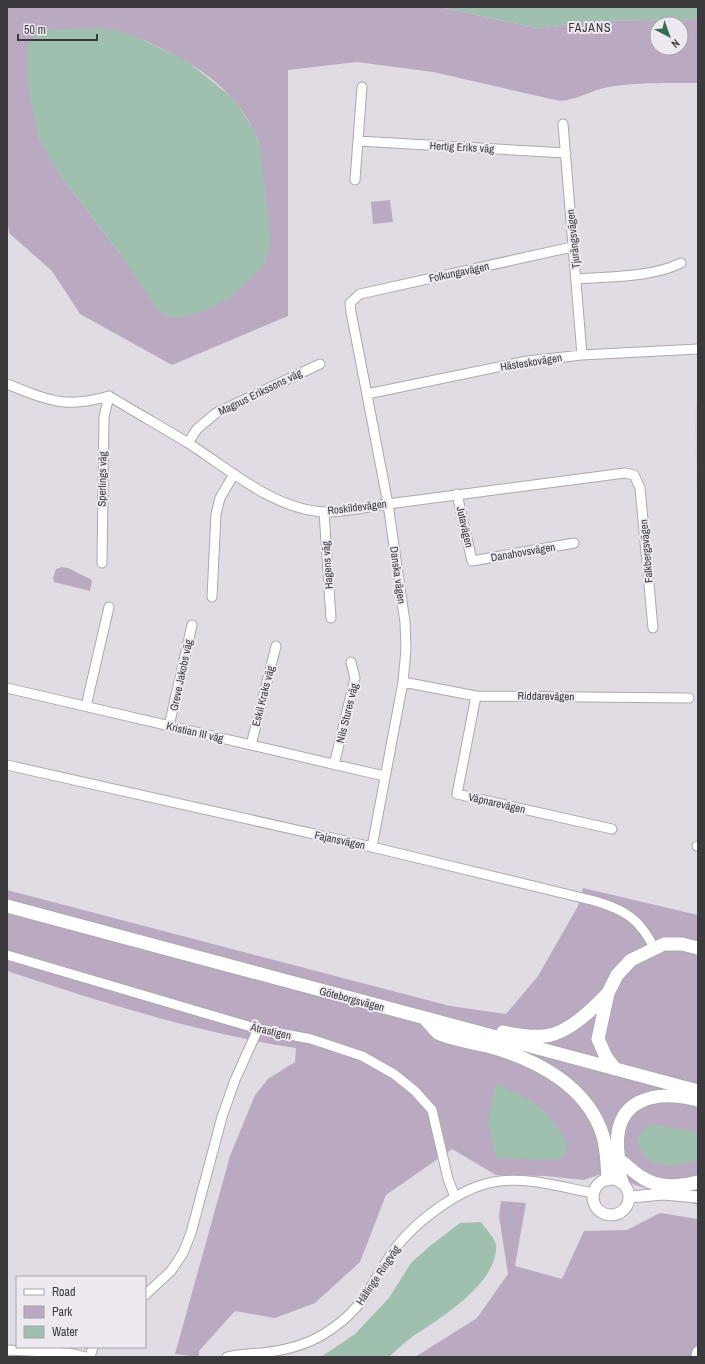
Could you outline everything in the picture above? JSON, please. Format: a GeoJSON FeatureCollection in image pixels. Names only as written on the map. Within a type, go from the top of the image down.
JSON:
{"type":"FeatureCollection","features":[{"type":"Feature","properties":{"kind":"main road","name":"Göteborgsvägen"},"geometry":{"type":"LineString","coordinates":[[7,906],[424,1019],[698,1091]]}},
{"type":"Feature","properties":{"kind":"main road"},"geometry":{"type":"LineString","coordinates":[[615,1069],[606,1057],[598,1039],[608,993],[617,975],[626,964],[664,944],[682,944],[698,948]]}},
{"type":"Feature","properties":{"kind":"main road"},"geometry":{"type":"LineString","coordinates":[[368,1004],[379,998],[495,1030],[523,1036],[547,1036],[571,1025],[592,1010],[608,993]]}},
{"type":"Feature","properties":{"kind":"main road"},"geometry":{"type":"LineString","coordinates":[[424,1019],[439,1034],[523,1057],[552,1073],[569,1086],[587,1106],[600,1129],[607,1156],[608,1179]]}},
{"type":"Feature","properties":{"kind":"main road"},"geometry":{"type":"LineString","coordinates":[[622,1182],[618,1172],[616,1136],[618,1125],[624,1115],[635,1105],[646,1099],[661,1095],[698,1100]]}},
{"type":"Feature","properties":{"kind":"main road"},"geometry":{"type":"LineString","coordinates":[[618,1159],[628,1165],[643,1179],[651,1182],[678,1186],[698,1182]]}},
{"type":"Feature","properties":{"kind":"street"},"geometry":{"type":"LineString","coordinates":[[355,180],[362,87]]}},
{"type":"Feature","properties":{"kind":"street","name":"Tjurängsvägen"},"geometry":{"type":"LineString","coordinates":[[563,124],[572,247],[577,279],[582,355]]}},
{"type":"Feature","properties":{"kind":"street","name":"Hertig Eriks väg"},"geometry":{"type":"LineString","coordinates":[[358,141],[566,153]]}},
{"type":"Feature","properties":{"kind":"street","name":"Folkungavägen"},"geometry":{"type":"LineString","coordinates":[[350,303],[360,294],[572,247]]}},
{"type":"Feature","properties":{"kind":"street"},"geometry":{"type":"LineString","coordinates":[[577,279],[667,270],[681,263]]}},
{"type":"Feature","properties":{"kind":"street","name":"Danska vägen"},"geometry":{"type":"LineString","coordinates":[[350,303],[350,312],[388,504],[405,622],[406,649],[404,682],[384,776],[372,847]]}},
{"type":"Feature","properties":{"kind":"street","name":"Hästeskovägen"},"geometry":{"type":"LineString","coordinates":[[367,394],[527,361],[582,355],[698,349]]}},
{"type":"Feature","properties":{"kind":"street","name":"Magnus Erikssons väg"},"geometry":{"type":"LineString","coordinates":[[188,443],[197,430],[216,413],[320,364]]}},
{"type":"Feature","properties":{"kind":"street"},"geometry":{"type":"LineString","coordinates":[[7,384],[38,397],[57,401],[80,402],[109,396]]}},
{"type":"Feature","properties":{"kind":"street","name":"Roskildevägen"},"geometry":{"type":"LineString","coordinates":[[109,396],[188,443],[234,474],[273,497],[294,505],[324,512],[352,510],[457,494],[625,473],[634,476]]}},
{"type":"Feature","properties":{"kind":"street","name":"Sperlings väg"},"geometry":{"type":"LineString","coordinates":[[102,563],[104,424],[109,396]]}},
{"type":"Feature","properties":{"kind":"street"},"geometry":{"type":"LineString","coordinates":[[212,597],[216,514],[220,498],[234,474]]}},
{"type":"Feature","properties":{"kind":"street","name":"Falkbergsvägen"},"geometry":{"type":"LineString","coordinates":[[634,476],[640,488],[653,628]]}},
{"type":"Feature","properties":{"kind":"street","name":"Jutavägen"},"geometry":{"type":"LineString","coordinates":[[457,494],[472,561]]}},
{"type":"Feature","properties":{"kind":"street","name":"Hagens väg"},"geometry":{"type":"LineString","coordinates":[[324,512],[331,618]]}},
{"type":"Feature","properties":{"kind":"street","name":"Danahovsvägen"},"geometry":{"type":"LineString","coordinates":[[472,561],[574,543]]}},
{"type":"Feature","properties":{"kind":"street"},"geometry":{"type":"LineString","coordinates":[[86,706],[109,607]]}},
{"type":"Feature","properties":{"kind":"street","name":"Greve Jakobs väg"},"geometry":{"type":"LineString","coordinates":[[169,726],[192,625]]}},
{"type":"Feature","properties":{"kind":"street","name":"Eskil Kraks väg"},"geometry":{"type":"LineString","coordinates":[[251,745],[276,646]]}},
{"type":"Feature","properties":{"kind":"street","name":"Nils Stures väg"},"geometry":{"type":"LineString","coordinates":[[334,765],[356,678],[351,662]]}},
{"type":"Feature","properties":{"kind":"street","name":"Riddarevägen"},"geometry":{"type":"LineString","coordinates":[[404,682],[476,696],[689,698]]}},
{"type":"Feature","properties":{"kind":"street","name":"Kristian III väg"},"geometry":{"type":"LineString","coordinates":[[7,688],[384,776]]}},
{"type":"Feature","properties":{"kind":"street","name":"Väpnarevägen"},"geometry":{"type":"LineString","coordinates":[[476,696],[457,794],[612,829]]}},
{"type":"Feature","properties":{"kind":"street","name":"Fajansvägen"},"geometry":{"type":"LineString","coordinates":[[7,765],[372,847],[610,906],[634,919],[642,927],[654,948]]}},
{"type":"Feature","properties":{"kind":"street","name":"Ätrastigen"},"geometry":{"type":"LineString","coordinates":[[7,955],[258,1029],[310,1039],[362,1056],[394,1074],[415,1091],[432,1110],[448,1179],[455,1197]]}},
{"type":"Feature","properties":{"kind":"street"},"geometry":{"type":"LineString","coordinates":[[146,1294],[171,1271],[183,1253],[191,1233],[222,1117],[235,1080],[258,1029]]}},
{"type":"Feature","properties":{"kind":"street"},"geometry":{"type":"LineString","coordinates":[[608,1179],[619,1180],[622,1182],[629,1192],[630,1197],[628,1204],[623,1211],[613,1216],[607,1215],[595,1207],[593,1193],[598,1184],[608,1179]]}},
{"type":"Feature","properties":{"kind":"street","name":"Hällinge Ringväg"},"geometry":{"type":"LineString","coordinates":[[228,1357],[272,1351],[305,1343],[323,1335],[339,1324],[368,1294],[390,1255],[409,1232],[423,1219],[455,1197],[493,1182],[510,1181],[529,1181],[593,1193]]}},
{"type":"Feature","properties":{"kind":"street"},"geometry":{"type":"LineString","coordinates":[[630,1197],[663,1194],[698,1197]]}},
{"type":"Feature","properties":{"kind":"street"},"geometry":{"type":"LineString","coordinates":[[7,1350],[68,1353],[85,1357]]}},
{"type":"Feature","properties":{"kind":"street"},"geometry":{"type":"LineString","coordinates":[[697,1357],[698,1352]]}},
{"type":"Feature","properties":{"kind":"shaded area"},"geometry":{"type":"Polygon","coordinates":[[[698,394],[698,520],[695,429],[698,394]]]}},
{"type":"Feature","properties":{"kind":"green space"},"geometry":{"type":"Polygon","coordinates":[[[7,7],[440,7],[537,28],[592,21],[649,20],[649,56],[689,56],[689,19],[698,19],[698,83],[619,85],[602,88],[578,97],[560,101],[433,72],[357,62],[288,70],[288,316],[172,365],[80,314],[52,271],[9,233],[7,215],[7,7]],[[141,39],[38,135],[63,179],[121,255],[260,145],[251,125],[240,108],[227,93],[196,68],[179,57],[141,39]]]}},
{"type":"Feature","properties":{"kind":"green space"},"geometry":{"type":"Polygon","coordinates":[[[390,200],[393,222],[373,224],[371,202],[390,200]]]}},
{"type":"Feature","properties":{"kind":"green space"},"geometry":{"type":"Polygon","coordinates":[[[62,567],[68,568],[92,580],[90,591],[54,582],[53,578],[56,569],[62,567]]]}},
{"type":"Feature","properties":{"kind":"green space"},"geometry":{"type":"Polygon","coordinates":[[[583,888],[698,915],[698,1205],[635,1185],[609,1171],[584,1180],[546,1176],[496,1175],[452,1149],[386,1195],[360,1262],[315,1303],[275,1318],[235,1311],[199,1351],[199,1357],[175,1354],[230,1156],[255,1095],[268,1079],[295,1062],[296,1048],[259,1042],[150,1016],[7,971],[7,890],[450,1006],[506,1014],[538,976],[578,906],[583,888]]]}},
{"type":"Feature","properties":{"kind":"green space"},"geometry":{"type":"Polygon","coordinates":[[[501,1201],[526,1203],[515,1266],[562,1279],[584,1231],[627,1230],[660,1213],[698,1219],[698,1357],[415,1357],[477,1318],[508,1274],[499,1216],[501,1201]]]}},
{"type":"Feature","properties":{"kind":"water"},"geometry":{"type":"Polygon","coordinates":[[[440,7],[698,7],[698,19],[689,19],[689,16],[649,16],[649,20],[592,21],[537,28],[440,7]]]}},
{"type":"Feature","properties":{"kind":"water"},"geometry":{"type":"Polygon","coordinates":[[[95,28],[120,31],[141,39],[187,61],[234,99],[253,128],[260,145],[271,243],[264,265],[232,296],[215,306],[193,315],[175,318],[165,315],[155,306],[121,255],[63,179],[49,158],[38,135],[29,92],[27,58],[29,42],[39,30],[95,28]]]}},
{"type":"Feature","properties":{"kind":"water"},"geometry":{"type":"Polygon","coordinates":[[[496,1084],[521,1095],[547,1114],[561,1133],[568,1146],[563,1158],[544,1160],[496,1158],[488,1121],[496,1084]]]}},
{"type":"Feature","properties":{"kind":"water"},"geometry":{"type":"Polygon","coordinates":[[[651,1125],[659,1125],[698,1133],[698,1159],[680,1164],[662,1165],[647,1158],[641,1151],[637,1141],[642,1131],[651,1125]]]}},
{"type":"Feature","properties":{"kind":"water"},"geometry":{"type":"Polygon","coordinates":[[[481,1222],[495,1242],[494,1259],[488,1273],[478,1286],[451,1310],[409,1339],[389,1357],[321,1357],[355,1334],[389,1298],[411,1263],[430,1246],[460,1223],[481,1222]]]}},
{"type":"Feature","properties":{"kind":"district","name":"FAJANS"},"geometry":{"type":"Point","coordinates":[590,28]}}]}
